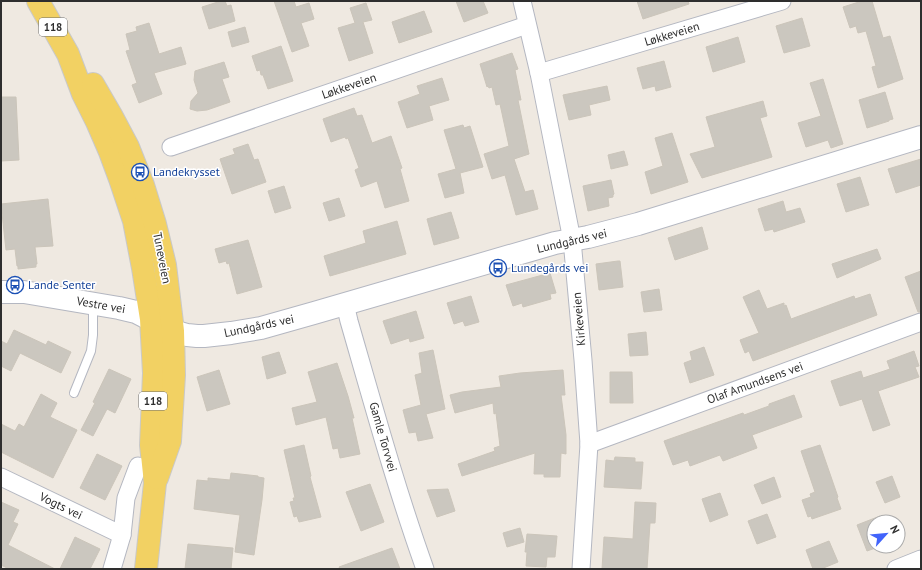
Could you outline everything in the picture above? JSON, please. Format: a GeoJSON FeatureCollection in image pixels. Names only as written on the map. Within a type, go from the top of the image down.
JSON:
{"type":"FeatureCollection","features":[{"type":"Feature","properties":{"kind":"main road","name":"Tuneveien"},"geometry":{"type":"LineString","coordinates":[[38,1],[68,54],[95,88],[128,147],[143,184],[165,265],[172,331],[174,375],[170,441],[155,483]]}},
{"type":"Feature","properties":{"kind":"main road","name":"Tuneveien"},"geometry":{"type":"LineString","coordinates":[[68,54],[83,94],[110,152],[134,221],[151,319],[154,373],[151,445],[155,483],[146,569]]}},
{"type":"Feature","properties":{"kind":"street","name":"Kirkeveien"},"geometry":{"type":"LineString","coordinates":[[522,1],[539,73],[572,240],[589,444],[581,569]]}},
{"type":"Feature","properties":{"kind":"street","name":"Løkkeveien"},"geometry":{"type":"LineString","coordinates":[[539,73],[782,1]]}},
{"type":"Feature","properties":{"kind":"street","name":"Løkkeveien"},"geometry":{"type":"LineString","coordinates":[[171,147],[527,25]]}},
{"type":"Feature","properties":{"kind":"street","name":"Lundgårds vei"},"geometry":{"type":"LineString","coordinates":[[172,331],[197,336],[231,333],[261,328],[555,243],[588,237],[638,224],[921,137]]}},
{"type":"Feature","properties":{"kind":"street","name":"Vestre vei"},"geometry":{"type":"LineString","coordinates":[[1,292],[24,292],[119,308],[136,312],[172,331]]}},
{"type":"Feature","properties":{"kind":"street","name":"Gamle Torvvei"},"geometry":{"type":"LineString","coordinates":[[345,304],[398,488],[412,534],[425,569]]}},
{"type":"Feature","properties":{"kind":"street","name":"Olaf Amundsens vei"},"geometry":{"type":"LineString","coordinates":[[589,444],[921,322]]}},
{"type":"Feature","properties":{"kind":"street"},"geometry":{"type":"LineString","coordinates":[[112,569],[122,535],[126,498],[138,466]]}},
{"type":"Feature","properties":{"kind":"street","name":"Vogts vei"},"geometry":{"type":"LineString","coordinates":[[1,477],[122,535]]}},
{"type":"Feature","properties":{"kind":"street"},"geometry":{"type":"LineString","coordinates":[[896,569],[921,559]]}},
{"type":"Feature","properties":{"kind":"lane"},"geometry":{"type":"LineString","coordinates":[[74,393],[91,351],[93,335],[93,304]]}},
{"type":"Feature","properties":{"kind":"building"},"geometry":{"type":"Polygon","coordinates":[[[225,1],[227,6],[231,5],[235,21],[209,29],[202,7],[225,1]]]}},
{"type":"Feature","properties":{"kind":"building"},"geometry":{"type":"Polygon","coordinates":[[[274,1],[294,1],[296,7],[309,3],[314,19],[301,23],[309,46],[292,52],[274,1]]]}},
{"type":"Feature","properties":{"kind":"building"},"geometry":{"type":"Polygon","coordinates":[[[456,1],[483,1],[488,13],[464,22],[456,1]]]}},
{"type":"Feature","properties":{"kind":"building"},"geometry":{"type":"Polygon","coordinates":[[[637,1],[688,1],[689,4],[643,19],[637,1]]]}},
{"type":"Feature","properties":{"kind":"building"},"geometry":{"type":"Polygon","coordinates":[[[862,1],[872,1],[883,38],[890,36],[903,79],[878,88],[872,67],[876,66],[866,31],[858,33],[856,26],[850,28],[843,7],[862,1]]]}},
{"type":"Feature","properties":{"kind":"building"},"geometry":{"type":"Polygon","coordinates":[[[366,3],[372,20],[363,22],[373,53],[349,61],[338,28],[355,23],[350,8],[366,3]]]}},
{"type":"Feature","properties":{"kind":"building"},"geometry":{"type":"Polygon","coordinates":[[[424,11],[432,32],[399,43],[392,22],[424,11]]]}},
{"type":"Feature","properties":{"kind":"building"},"geometry":{"type":"Polygon","coordinates":[[[802,18],[810,46],[784,53],[776,26],[802,18]]]}},
{"type":"Feature","properties":{"kind":"building"},"geometry":{"type":"Polygon","coordinates":[[[149,23],[159,54],[181,47],[186,64],[154,73],[162,94],[139,103],[132,85],[137,83],[126,51],[130,50],[126,34],[137,31],[136,27],[149,23]]]}},
{"type":"Feature","properties":{"kind":"building"},"geometry":{"type":"Polygon","coordinates":[[[245,27],[249,42],[232,47],[228,32],[245,27]]]}},
{"type":"Feature","properties":{"kind":"building"},"geometry":{"type":"Polygon","coordinates":[[[738,37],[745,62],[713,72],[706,47],[738,37]]]}},
{"type":"Feature","properties":{"kind":"building"},"geometry":{"type":"Polygon","coordinates":[[[281,46],[293,81],[268,89],[260,70],[257,71],[252,56],[281,46]]]}},
{"type":"Feature","properties":{"kind":"building"},"geometry":{"type":"Polygon","coordinates":[[[512,53],[518,69],[515,70],[521,100],[518,100],[529,154],[514,159],[525,192],[533,190],[538,209],[516,215],[505,175],[492,179],[484,154],[509,146],[500,104],[496,105],[492,87],[487,87],[480,64],[512,53]]]}},
{"type":"Feature","properties":{"kind":"building"},"geometry":{"type":"Polygon","coordinates":[[[664,61],[671,87],[656,91],[655,86],[643,89],[637,68],[664,61]]]}},
{"type":"Feature","properties":{"kind":"building"},"geometry":{"type":"Polygon","coordinates":[[[224,62],[229,77],[222,79],[230,102],[207,110],[197,111],[190,109],[191,101],[198,93],[194,80],[195,71],[224,62]]]}},
{"type":"Feature","properties":{"kind":"building"},"geometry":{"type":"Polygon","coordinates":[[[442,78],[449,100],[429,106],[433,120],[407,128],[398,102],[420,94],[417,86],[442,78]]]}},
{"type":"Feature","properties":{"kind":"building"},"geometry":{"type":"Polygon","coordinates":[[[823,79],[843,144],[831,148],[828,140],[806,147],[798,123],[821,116],[810,83],[823,79]]]}},
{"type":"Feature","properties":{"kind":"building"},"geometry":{"type":"Polygon","coordinates":[[[607,86],[610,100],[589,105],[591,115],[569,120],[563,95],[607,86]]]}},
{"type":"Feature","properties":{"kind":"building"},"geometry":{"type":"Polygon","coordinates":[[[885,92],[893,119],[867,128],[859,100],[885,92]]]}},
{"type":"Feature","properties":{"kind":"building"},"geometry":{"type":"Polygon","coordinates":[[[1,97],[16,97],[19,160],[1,161],[1,97]]]}},
{"type":"Feature","properties":{"kind":"building"},"geometry":{"type":"Polygon","coordinates":[[[763,101],[767,116],[760,118],[772,157],[702,178],[690,154],[715,147],[706,117],[763,101]]]}},
{"type":"Feature","properties":{"kind":"building"},"geometry":{"type":"Polygon","coordinates":[[[354,108],[357,116],[362,115],[372,143],[391,136],[402,168],[400,169],[409,201],[385,208],[377,181],[361,187],[355,170],[359,168],[348,138],[346,139],[345,137],[331,142],[323,119],[354,108]]]}},
{"type":"Feature","properties":{"kind":"building"},"geometry":{"type":"Polygon","coordinates":[[[463,125],[464,128],[470,126],[483,167],[460,173],[464,193],[445,198],[438,174],[456,169],[444,130],[463,125]]]}},
{"type":"Feature","properties":{"kind":"building"},"geometry":{"type":"Polygon","coordinates":[[[672,133],[688,182],[651,194],[645,172],[663,166],[655,138],[672,133]]]}},
{"type":"Feature","properties":{"kind":"building"},"geometry":{"type":"Polygon","coordinates":[[[248,144],[254,160],[258,159],[266,182],[232,194],[220,159],[235,154],[233,149],[248,144]]]}},
{"type":"Feature","properties":{"kind":"building"},"geometry":{"type":"Polygon","coordinates":[[[624,151],[628,165],[611,169],[608,155],[624,151]]]}},
{"type":"Feature","properties":{"kind":"building"},"geometry":{"type":"Polygon","coordinates":[[[921,159],[921,185],[896,193],[888,169],[921,159]]]}},
{"type":"Feature","properties":{"kind":"building"},"geometry":{"type":"Polygon","coordinates":[[[860,177],[869,205],[846,212],[837,184],[860,177]]]}},
{"type":"Feature","properties":{"kind":"building"},"geometry":{"type":"Polygon","coordinates":[[[611,180],[614,194],[613,197],[608,198],[609,206],[588,211],[583,186],[611,180]]]}},
{"type":"Feature","properties":{"kind":"building"},"geometry":{"type":"Polygon","coordinates":[[[284,186],[291,208],[275,213],[268,191],[284,186]]]}},
{"type":"Feature","properties":{"kind":"building"},"geometry":{"type":"Polygon","coordinates":[[[339,198],[345,216],[329,221],[323,203],[339,198]]]}},
{"type":"Feature","properties":{"kind":"building"},"geometry":{"type":"Polygon","coordinates":[[[48,199],[53,246],[35,247],[36,267],[18,269],[15,249],[6,250],[1,204],[48,199]]]}},
{"type":"Feature","properties":{"kind":"building"},"geometry":{"type":"Polygon","coordinates":[[[783,201],[786,212],[800,208],[805,222],[774,232],[773,229],[765,231],[758,209],[783,201]]]}},
{"type":"Feature","properties":{"kind":"building"},"geometry":{"type":"Polygon","coordinates":[[[451,212],[459,238],[434,245],[427,219],[451,212]]]}},
{"type":"Feature","properties":{"kind":"building"},"geometry":{"type":"Polygon","coordinates":[[[397,221],[406,254],[330,276],[324,256],[366,243],[363,231],[397,221]]]}},
{"type":"Feature","properties":{"kind":"building"},"geometry":{"type":"Polygon","coordinates":[[[702,227],[708,249],[675,260],[668,238],[702,227]]]}},
{"type":"Feature","properties":{"kind":"building"},"geometry":{"type":"Polygon","coordinates":[[[248,240],[262,287],[237,294],[229,263],[227,264],[226,261],[219,263],[215,249],[248,240]]]}},
{"type":"Feature","properties":{"kind":"building"},"geometry":{"type":"Polygon","coordinates":[[[877,249],[881,259],[837,278],[832,264],[877,249]]]}},
{"type":"Feature","properties":{"kind":"building"},"geometry":{"type":"Polygon","coordinates":[[[620,261],[623,287],[599,290],[596,264],[620,261]]]}},
{"type":"Feature","properties":{"kind":"building"},"geometry":{"type":"Polygon","coordinates":[[[921,271],[921,312],[918,312],[905,277],[921,271]]]}},
{"type":"Feature","properties":{"kind":"building"},"geometry":{"type":"Polygon","coordinates":[[[550,273],[556,293],[550,294],[551,299],[523,307],[522,303],[513,306],[506,285],[550,273]]]}},
{"type":"Feature","properties":{"kind":"building"},"geometry":{"type":"Polygon","coordinates":[[[659,289],[662,310],[644,312],[641,292],[659,289]]]}},
{"type":"Feature","properties":{"kind":"building"},"geometry":{"type":"Polygon","coordinates":[[[759,290],[767,309],[784,303],[784,306],[786,305],[791,319],[854,296],[855,299],[870,294],[877,315],[753,361],[749,351],[745,353],[740,340],[759,333],[743,297],[759,290]]]}},
{"type":"Feature","properties":{"kind":"building"},"geometry":{"type":"Polygon","coordinates":[[[471,296],[479,322],[465,326],[463,321],[454,324],[447,303],[471,296]]]}},
{"type":"Feature","properties":{"kind":"building"},"geometry":{"type":"Polygon","coordinates":[[[416,311],[424,338],[410,342],[409,338],[391,344],[383,321],[416,311]]]}},
{"type":"Feature","properties":{"kind":"building"},"geometry":{"type":"Polygon","coordinates":[[[14,330],[46,345],[48,341],[71,352],[61,373],[20,353],[11,371],[1,366],[1,341],[7,344],[14,330]]]}},
{"type":"Feature","properties":{"kind":"building"},"geometry":{"type":"Polygon","coordinates":[[[646,332],[648,355],[630,356],[628,334],[646,332]]]}},
{"type":"Feature","properties":{"kind":"building"},"geometry":{"type":"Polygon","coordinates":[[[704,347],[714,375],[690,383],[684,363],[692,360],[690,352],[704,347]]]}},
{"type":"Feature","properties":{"kind":"building"},"geometry":{"type":"Polygon","coordinates":[[[433,350],[445,409],[426,414],[433,438],[418,441],[416,432],[409,433],[403,410],[421,405],[415,375],[422,373],[419,353],[433,350]]]}},
{"type":"Feature","properties":{"kind":"building"},"geometry":{"type":"Polygon","coordinates":[[[914,351],[919,366],[915,367],[919,377],[878,391],[890,425],[873,431],[862,399],[840,406],[831,381],[861,371],[863,378],[890,369],[887,361],[914,351]]]}},
{"type":"Feature","properties":{"kind":"building"},"geometry":{"type":"Polygon","coordinates":[[[279,352],[286,373],[267,379],[262,357],[279,352]]]}},
{"type":"Feature","properties":{"kind":"building"},"geometry":{"type":"Polygon","coordinates":[[[337,363],[354,418],[352,418],[360,454],[340,458],[338,448],[333,449],[326,417],[296,425],[292,408],[317,402],[308,372],[337,363]]]}},
{"type":"Feature","properties":{"kind":"building"},"geometry":{"type":"Polygon","coordinates":[[[109,369],[131,379],[115,413],[107,409],[93,436],[81,430],[95,403],[93,402],[109,369]]]}},
{"type":"Feature","properties":{"kind":"building"},"geometry":{"type":"Polygon","coordinates":[[[219,370],[230,404],[207,411],[197,377],[219,370]]]}},
{"type":"Feature","properties":{"kind":"building"},"geometry":{"type":"Polygon","coordinates":[[[563,370],[565,395],[561,395],[566,435],[566,454],[561,453],[560,477],[544,477],[544,474],[534,474],[535,453],[462,476],[458,464],[495,451],[494,448],[500,446],[496,413],[494,414],[493,403],[455,413],[450,395],[501,387],[499,376],[563,370]]]}},
{"type":"Feature","properties":{"kind":"building"},"geometry":{"type":"Polygon","coordinates":[[[610,372],[632,372],[633,403],[610,403],[610,372]]]}},
{"type":"Feature","properties":{"kind":"building"},"geometry":{"type":"Polygon","coordinates":[[[41,394],[57,403],[50,417],[77,430],[53,478],[1,452],[1,424],[15,431],[19,424],[24,427],[41,394]]]}},
{"type":"Feature","properties":{"kind":"building"},"geometry":{"type":"Polygon","coordinates":[[[794,395],[802,417],[752,435],[757,448],[723,461],[720,455],[690,466],[688,460],[673,465],[664,441],[743,413],[744,415],[794,395]]]}},
{"type":"Feature","properties":{"kind":"building"},"geometry":{"type":"Polygon","coordinates":[[[304,445],[310,477],[321,517],[299,522],[297,516],[294,517],[290,502],[294,501],[293,498],[295,498],[284,450],[304,445]]]}},
{"type":"Feature","properties":{"kind":"building"},"geometry":{"type":"Polygon","coordinates":[[[820,445],[841,509],[812,519],[811,516],[808,517],[802,500],[811,497],[810,494],[815,492],[801,451],[820,445]]]}},
{"type":"Feature","properties":{"kind":"building"},"geometry":{"type":"Polygon","coordinates":[[[97,454],[122,466],[105,500],[80,488],[97,454]]]}},
{"type":"Feature","properties":{"kind":"building"},"geometry":{"type":"Polygon","coordinates":[[[615,457],[635,458],[635,462],[643,462],[641,489],[604,487],[606,460],[614,461],[615,457]]]}},
{"type":"Feature","properties":{"kind":"building"},"geometry":{"type":"Polygon","coordinates":[[[231,473],[264,478],[254,555],[235,552],[240,515],[194,509],[197,480],[208,481],[208,478],[230,480],[231,473]]]}},
{"type":"Feature","properties":{"kind":"building"},"geometry":{"type":"Polygon","coordinates":[[[892,476],[900,497],[885,503],[876,482],[892,476]]]}},
{"type":"Feature","properties":{"kind":"building"},"geometry":{"type":"Polygon","coordinates":[[[774,477],[781,497],[762,504],[754,485],[774,477]]]}},
{"type":"Feature","properties":{"kind":"building"},"geometry":{"type":"Polygon","coordinates":[[[370,484],[384,522],[361,531],[346,492],[370,484]]]}},
{"type":"Feature","properties":{"kind":"building"},"geometry":{"type":"Polygon","coordinates":[[[448,489],[455,511],[437,517],[427,490],[448,489]]]}},
{"type":"Feature","properties":{"kind":"building"},"geometry":{"type":"Polygon","coordinates":[[[720,493],[728,515],[710,522],[702,499],[720,493]]]}},
{"type":"Feature","properties":{"kind":"building"},"geometry":{"type":"Polygon","coordinates":[[[1,502],[19,510],[13,522],[18,524],[8,545],[55,569],[9,569],[1,565],[1,502]]]}},
{"type":"Feature","properties":{"kind":"building"},"geometry":{"type":"Polygon","coordinates":[[[635,502],[656,503],[655,523],[650,523],[647,569],[602,569],[604,537],[633,539],[635,502]]]}},
{"type":"Feature","properties":{"kind":"building"},"geometry":{"type":"Polygon","coordinates":[[[767,514],[776,537],[757,544],[748,521],[767,514]]]}},
{"type":"Feature","properties":{"kind":"building"},"geometry":{"type":"Polygon","coordinates":[[[866,521],[866,548],[857,525],[866,521]]]}},
{"type":"Feature","properties":{"kind":"building"},"geometry":{"type":"Polygon","coordinates":[[[520,528],[524,542],[507,547],[503,533],[520,528]]]}},
{"type":"Feature","properties":{"kind":"building"},"geometry":{"type":"Polygon","coordinates":[[[527,534],[557,536],[555,557],[547,557],[546,567],[526,566],[527,552],[525,552],[527,534]]]}},
{"type":"Feature","properties":{"kind":"building"},"geometry":{"type":"Polygon","coordinates":[[[75,537],[100,549],[90,569],[60,569],[75,537]]]}},
{"type":"Feature","properties":{"kind":"building"},"geometry":{"type":"Polygon","coordinates":[[[829,541],[838,562],[821,569],[813,569],[806,550],[829,541]]]}},
{"type":"Feature","properties":{"kind":"building"},"geometry":{"type":"Polygon","coordinates":[[[188,544],[233,548],[231,569],[185,569],[188,544]]]}},
{"type":"Feature","properties":{"kind":"building"},"geometry":{"type":"Polygon","coordinates":[[[392,548],[400,569],[340,569],[339,567],[392,548]]]}},
{"type":"Feature","properties":{"kind":"place","name":"Landekrysset"},"geometry":{"type":"Point","coordinates":[140,172]}},
{"type":"Feature","properties":{"kind":"place","name":"Lundegårds vei"},"geometry":{"type":"Point","coordinates":[498,268]}},
{"type":"Feature","properties":{"kind":"place","name":"Lande Senter"},"geometry":{"type":"Point","coordinates":[15,285]}}]}
